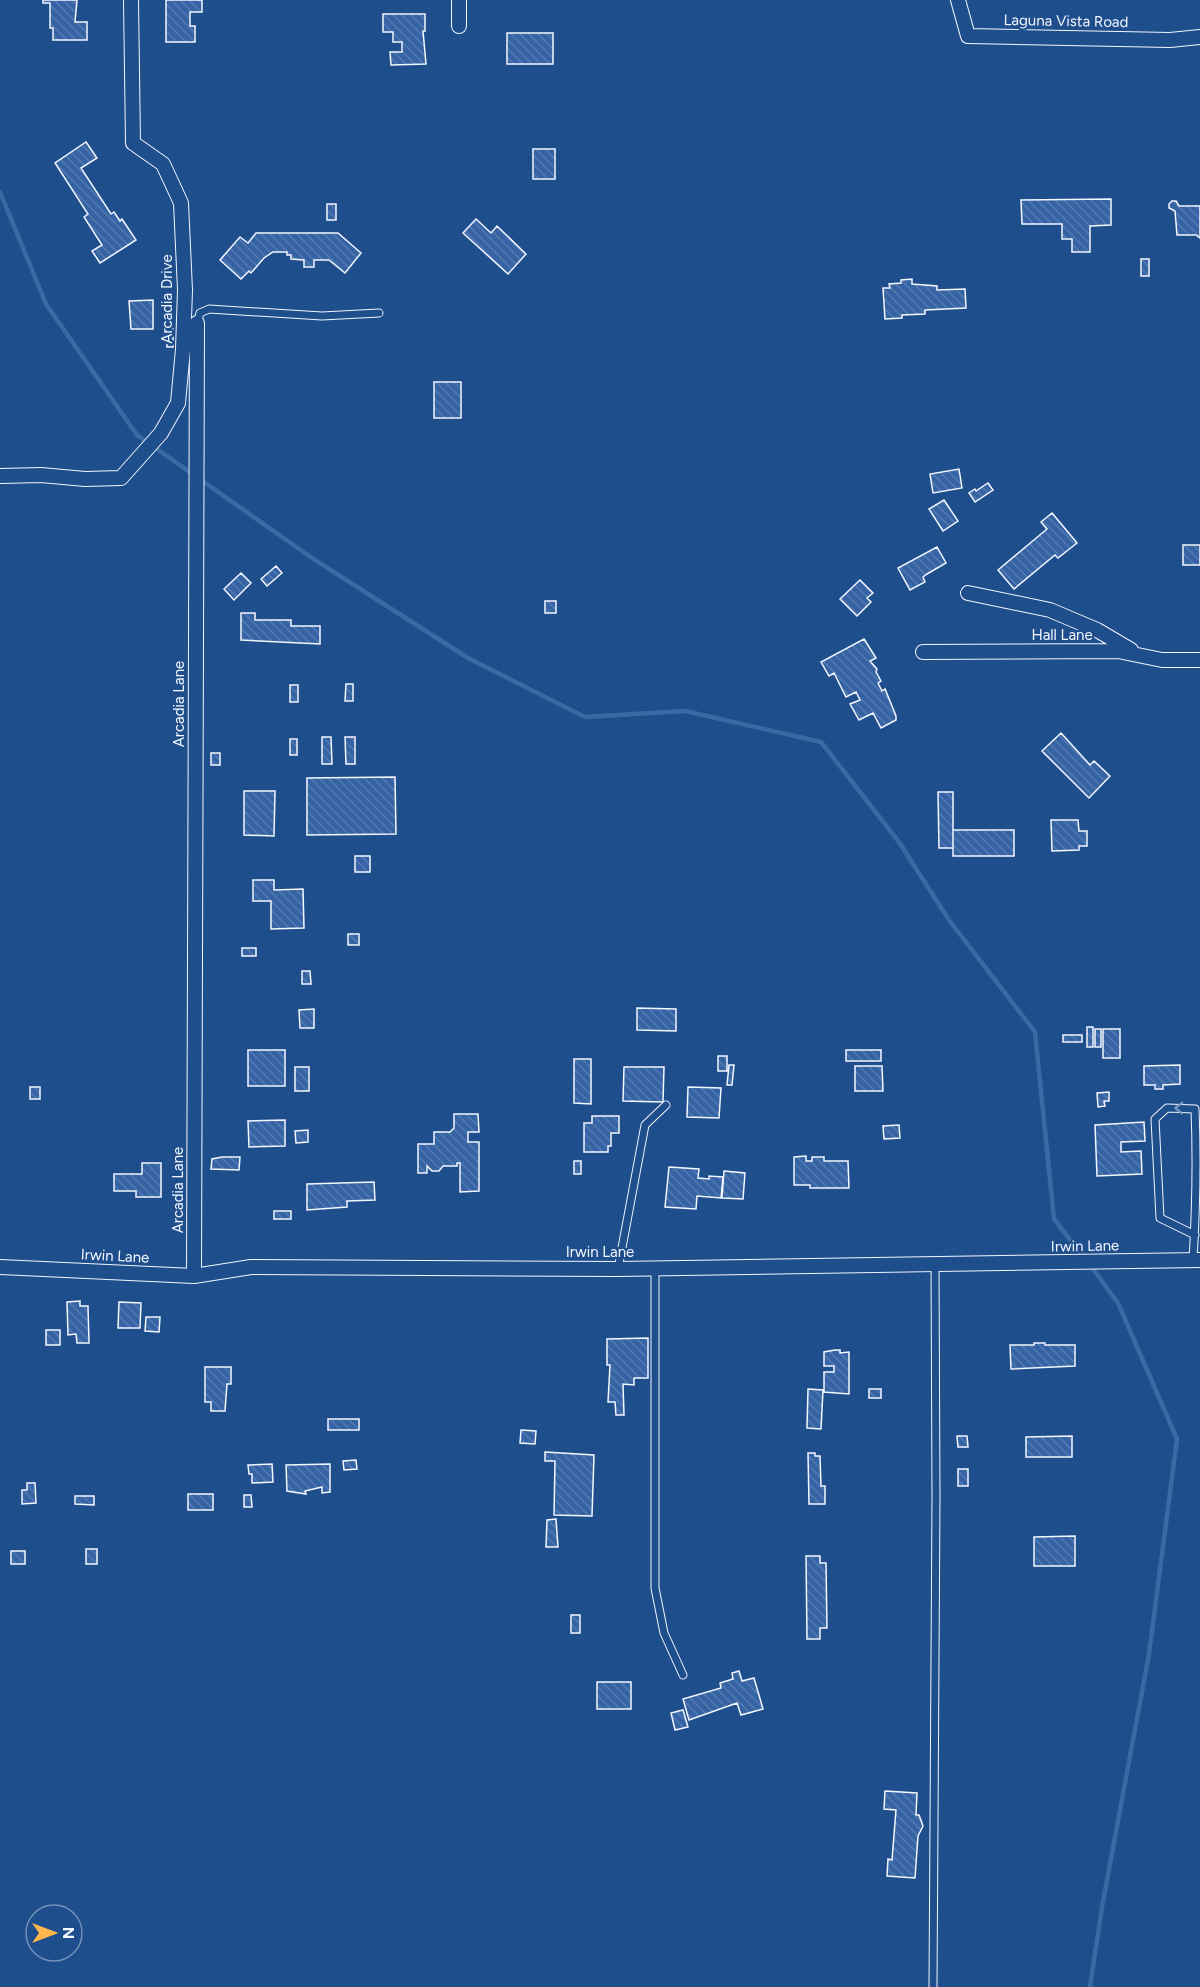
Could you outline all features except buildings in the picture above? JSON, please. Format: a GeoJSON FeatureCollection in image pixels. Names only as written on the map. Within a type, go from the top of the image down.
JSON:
{"type":"FeatureCollection","features":[{"type":"Feature","properties":{"kind":"street","name":"Arcadia Drive"},"geometry":{"type":"LineString","coordinates":[[1,476],[41,474],[85,480],[121,478],[161,433],[178,403],[185,290],[181,203],[163,164],[133,143],[131,0]]}},
{"type":"Feature","properties":{"kind":"street"},"geometry":{"type":"LineString","coordinates":[[459,0],[459,26]]}},
{"type":"Feature","properties":{"kind":"street","name":"Laguna Vista Road"},"geometry":{"type":"LineString","coordinates":[[958,0],[968,36],[1170,40],[1200,37]]}},
{"type":"Feature","properties":{"kind":"street","name":"Arcadia Lane"},"geometry":{"type":"LineString","coordinates":[[194,1276],[197,322]]}},
{"type":"Feature","properties":{"kind":"street"},"geometry":{"type":"LineString","coordinates":[[968,593],[1050,610],[1097,630],[1141,656]]}},
{"type":"Feature","properties":{"kind":"street","name":"Hall Lane"},"geometry":{"type":"LineString","coordinates":[[923,652],[1118,651],[1162,660],[1200,660]]}},
{"type":"Feature","properties":{"kind":"street","name":"Irwin Lane"},"geometry":{"type":"LineString","coordinates":[[0,1267],[194,1276],[251,1267],[655,1269],[1197,1260]]}},
{"type":"Feature","properties":{"kind":"lane","name":"Arcadia Lane"},"geometry":{"type":"LineString","coordinates":[[197,322],[200,313],[209,309],[322,316],[379,313]]}},
{"type":"Feature","properties":{"kind":"lane"},"geometry":{"type":"LineString","coordinates":[[618,1269],[645,1125],[666,1105]]}},
{"type":"Feature","properties":{"kind":"lane"},"geometry":{"type":"LineString","coordinates":[[1195,1235],[1160,1218],[1155,1119],[1167,1108],[1195,1109],[1197,1260]]}},
{"type":"Feature","properties":{"kind":"lane"},"geometry":{"type":"LineString","coordinates":[[933,1987],[935,1264]]}},
{"type":"Feature","properties":{"kind":"lane"},"geometry":{"type":"LineString","coordinates":[[655,1269],[655,1588],[664,1633],[683,1675]]}},
{"type":"Feature","properties":{"kind":"waterway"},"geometry":{"type":"LineString","coordinates":[[0,192],[46,304],[137,435],[312,558],[468,658],[585,717],[685,711],[821,742],[899,842],[949,920],[1035,1032],[1054,1219],[1085,1259]]}},
{"type":"Feature","properties":{"kind":"waterway"},"geometry":{"type":"LineString","coordinates":[[1090,1265],[1118,1303],[1177,1439],[1149,1654],[1102,1907],[1090,1987]]}}]}
